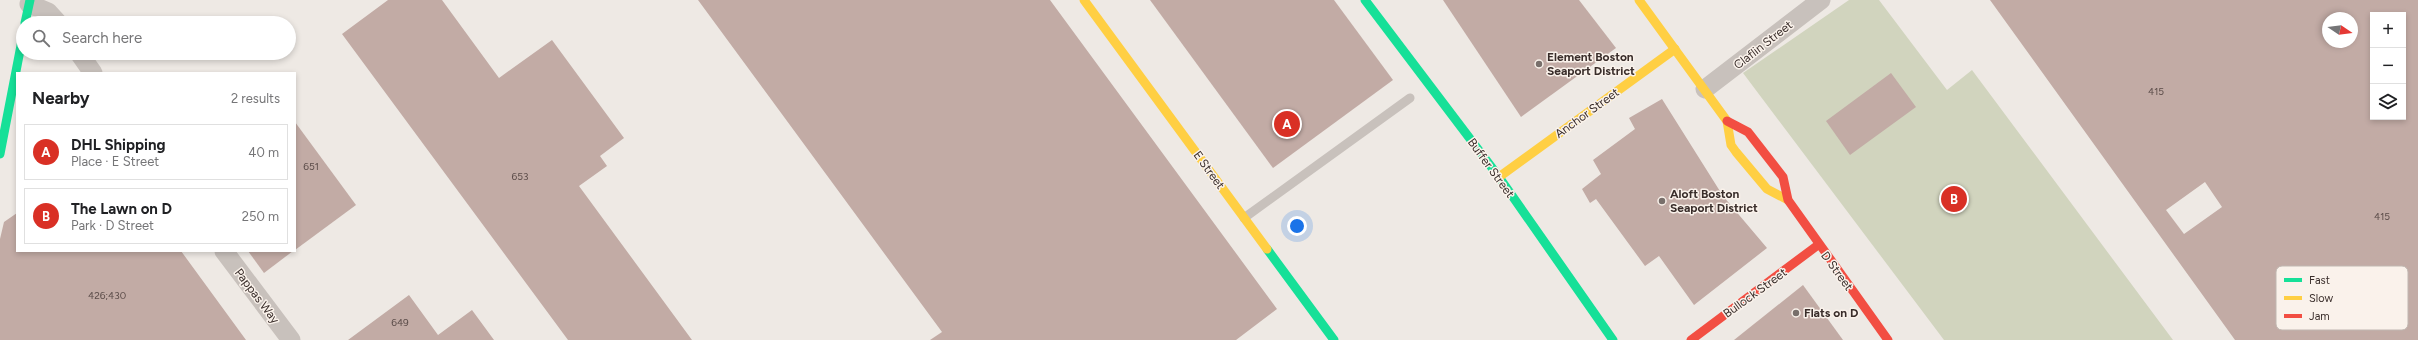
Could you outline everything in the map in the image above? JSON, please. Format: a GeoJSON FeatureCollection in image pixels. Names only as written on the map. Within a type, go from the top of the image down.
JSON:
{"type":"FeatureCollection","features":[{"type":"Feature","properties":{"kind":"street","name":"E Street"},"geometry":{"type":"LineString","coordinates":[[1084,0],[1334,340]]}},
{"type":"Feature","properties":{"kind":"street","name":"Buffer Street"},"geometry":{"type":"LineString","coordinates":[[1365,0],[1499,177],[1613,340]]}},
{"type":"Feature","properties":{"kind":"street","name":"D Street"},"geometry":{"type":"LineString","coordinates":[[1639,0],[1727,121],[1748,132],[1783,176],[1788,200],[1818,245],[1888,340]]}},
{"type":"Feature","properties":{"kind":"street","name":"Claflin Street"},"geometry":{"type":"LineString","coordinates":[[1704,90],[1821,0]]}},
{"type":"Feature","properties":{"kind":"street"},"geometry":{"type":"LineString","coordinates":[[26,16],[29,2],[48,12],[52,16]]}},
{"type":"Feature","properties":{"kind":"street","name":"Anchor Street"},"geometry":{"type":"LineString","coordinates":[[1499,177],[1675,49]]}},
{"type":"Feature","properties":{"kind":"street"},"geometry":{"type":"LineString","coordinates":[[0,154],[18,60]]}},
{"type":"Feature","properties":{"kind":"street"},"geometry":{"type":"LineString","coordinates":[[84,60],[93,72]]}},
{"type":"Feature","properties":{"kind":"street","name":"D Street"},"geometry":{"type":"LineString","coordinates":[[1727,121],[1731,145],[1736,152],[1767,189],[1788,200]]}},
{"type":"Feature","properties":{"kind":"street","name":"Bullock Street"},"geometry":{"type":"LineString","coordinates":[[1691,340],[1818,245]]}},
{"type":"Feature","properties":{"kind":"street","name":"Pappas Way"},"geometry":{"type":"LineString","coordinates":[[225,252],[291,340]]}},
{"type":"Feature","properties":{"kind":"lane"},"geometry":{"type":"LineString","coordinates":[[1244,218],[1410,98]]}},
{"type":"Feature","properties":{"kind":"green space"},"geometry":{"type":"Polygon","coordinates":[[[1849,0],[1879,0],[1947,90],[1972,70],[2173,340],[1944,340],[1743,73],[1849,0]]]}},
{"type":"Feature","properties":{"kind":"building"},"geometry":{"type":"Polygon","coordinates":[[[388,0],[442,0],[499,78],[552,40],[624,138],[600,156],[607,166],[579,186],[692,340],[568,340],[342,34],[388,0]]]}},
{"type":"Feature","properties":{"kind":"building"},"geometry":{"type":"Polygon","coordinates":[[[698,0],[1050,0],[1277,309],[1236,340],[930,340],[942,332],[698,0]]]}},
{"type":"Feature","properties":{"kind":"building"},"geometry":{"type":"Polygon","coordinates":[[[1150,0],[1334,0],[1393,80],[1273,168],[1150,0]]]}},
{"type":"Feature","properties":{"kind":"building","name":"Element Boston Seaport District"},"geometry":{"type":"Polygon","coordinates":[[[1443,0],[1579,0],[1616,48],[1521,117],[1443,0]]]}},
{"type":"Feature","properties":{"kind":"building"},"geometry":{"type":"Polygon","coordinates":[[[1990,0],[2418,0],[2418,340],[2235,340],[1990,0]],[[2205,182],[2166,210],[2184,234],[2222,207],[2205,182]]]}},
{"type":"Feature","properties":{"kind":"building"},"geometry":{"type":"Polygon","coordinates":[[[1891,73],[1916,107],[1850,155],[1826,121],[1891,73]]]}},
{"type":"Feature","properties":{"kind":"building","name":"Aloft Boston Seaport District"},"geometry":{"type":"Polygon","coordinates":[[[1662,99],[1723,196],[1767,248],[1694,305],[1659,256],[1645,266],[1596,199],[1590,203],[1582,189],[1601,174],[1593,160],[1635,129],[1629,118],[1662,99]]]}},
{"type":"Feature","properties":{"kind":"building"},"geometry":{"type":"Polygon","coordinates":[[[296,123],[356,205],[296,249],[296,123]]]}},
{"type":"Feature","properties":{"kind":"building"},"geometry":{"type":"Polygon","coordinates":[[[16,214],[16,252],[182,252],[246,340],[0,340],[0,239],[4,222],[16,214]]]}},
{"type":"Feature","properties":{"kind":"building"},"geometry":{"type":"Polygon","coordinates":[[[249,252],[292,252],[264,273],[249,252]]]}},
{"type":"Feature","properties":{"kind":"building","name":"Flats on D"},"geometry":{"type":"Polygon","coordinates":[[[1803,285],[1843,340],[1734,340],[1803,285]]]}},
{"type":"Feature","properties":{"kind":"building"},"geometry":{"type":"Polygon","coordinates":[[[409,295],[438,335],[472,310],[494,340],[348,340],[409,295]]]}},
{"type":"Feature","properties":{"kind":"traffic: fast"},"geometry":{"type":"LineString","coordinates":[[27,16],[30,0]]}},
{"type":"Feature","properties":{"kind":"traffic: fast"},"geometry":{"type":"LineString","coordinates":[[1365,0],[1499,177],[1613,340]]}},
{"type":"Feature","properties":{"kind":"traffic: fast"},"geometry":{"type":"LineString","coordinates":[[0,154],[18,60]]}},
{"type":"Feature","properties":{"kind":"traffic: fast"},"geometry":{"type":"LineString","coordinates":[[1267,249],[1334,340]]}},
{"type":"Feature","properties":{"kind":"traffic: slow"},"geometry":{"type":"LineString","coordinates":[[1084,0],[1267,249]]}},
{"type":"Feature","properties":{"kind":"traffic: slow"},"geometry":{"type":"LineString","coordinates":[[1639,0],[1727,121],[1731,145],[1736,152],[1767,189],[1788,200]]}},
{"type":"Feature","properties":{"kind":"traffic: slow"},"geometry":{"type":"LineString","coordinates":[[1499,177],[1675,49]]}},
{"type":"Feature","properties":{"kind":"traffic: jam"},"geometry":{"type":"LineString","coordinates":[[1727,121],[1748,132],[1783,177],[1788,200],[1888,340]]}},
{"type":"Feature","properties":{"kind":"traffic: jam"},"geometry":{"type":"LineString","coordinates":[[1691,340],[1818,245]]}},
{"type":"Feature","properties":{"kind":"place","name":"Element Boston Seaport District"},"geometry":{"type":"Point","coordinates":[1539,64]}},
{"type":"Feature","properties":{"kind":"place","name":"DHL Shipping"},"geometry":{"type":"Point","coordinates":[1287,124]}},
{"type":"Feature","properties":{"kind":"place","name":"The Lawn on D"},"geometry":{"type":"Point","coordinates":[1954,199]}},
{"type":"Feature","properties":{"kind":"place","name":"Aloft Boston Seaport District"},"geometry":{"type":"Point","coordinates":[1662,201]}},
{"type":"Feature","properties":{"kind":"place","name":"Flats on D"},"geometry":{"type":"Point","coordinates":[1796,313]}}]}
